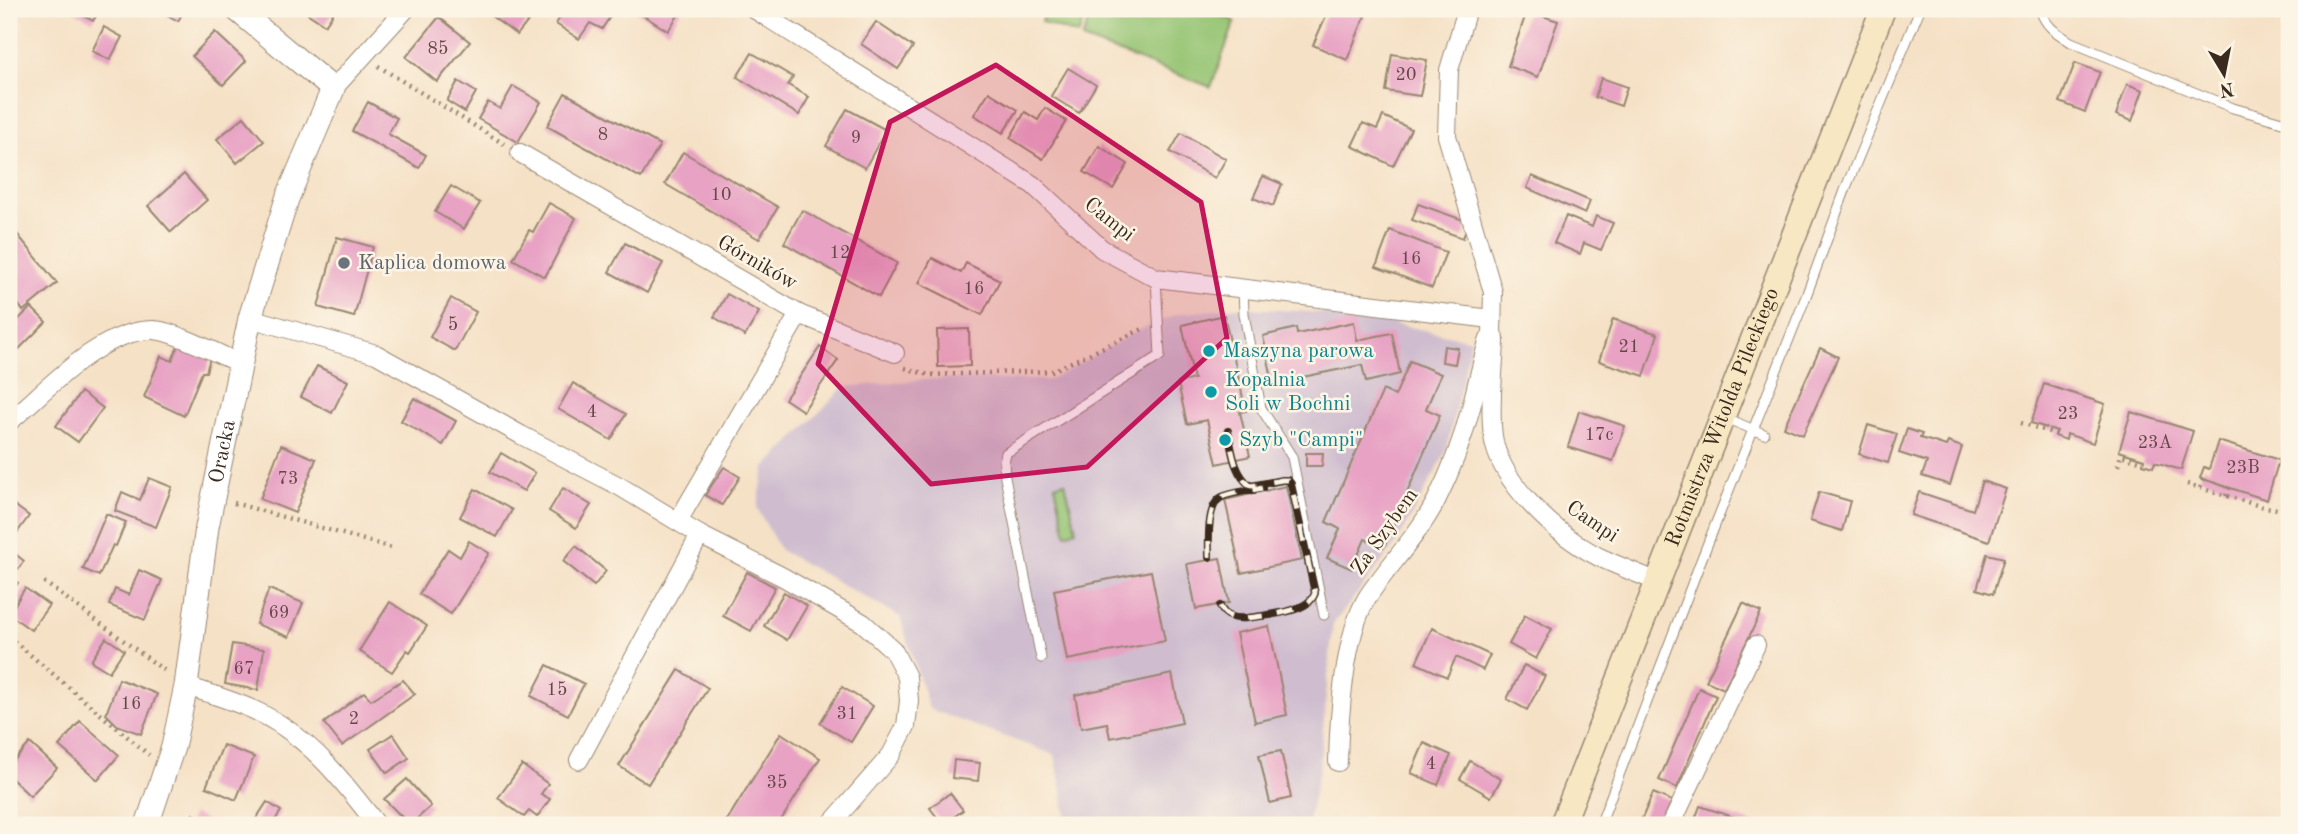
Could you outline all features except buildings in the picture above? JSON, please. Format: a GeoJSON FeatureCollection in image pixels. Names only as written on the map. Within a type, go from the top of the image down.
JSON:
{"type":"FeatureCollection","features":[{"type":"Feature","properties":{"kind":"main road","name":"Rotmistrza Witolda Pileckiego"},"geometry":{"type":"LineString","coordinates":[[1562,825],[1883,9]]}},
{"type":"Feature","properties":{"kind":"street"},"geometry":{"type":"LineString","coordinates":[[236,9],[333,89],[406,9]]}},
{"type":"Feature","properties":{"kind":"street","name":"Campi"},"geometry":{"type":"LineString","coordinates":[[754,9],[1033,185],[1102,249],[1156,278],[1243,288],[1491,326]]}},
{"type":"Feature","properties":{"kind":"street","name":"Campi"},"geometry":{"type":"LineString","coordinates":[[1467,9],[1449,69],[1447,136],[1493,292],[1493,438],[1503,465],[1519,491],[1560,531],[1597,556],[1658,582]]}},
{"type":"Feature","properties":{"kind":"street","name":"Oracka"},"geometry":{"type":"LineString","coordinates":[[147,825],[166,769],[186,686],[213,499],[250,318],[287,199],[333,89]]}},
{"type":"Feature","properties":{"kind":"street","name":"Górników"},"geometry":{"type":"LineString","coordinates":[[520,153],[799,314],[678,520]]}},
{"type":"Feature","properties":{"kind":"street"},"geometry":{"type":"LineString","coordinates":[[799,314],[895,353]]}},
{"type":"Feature","properties":{"kind":"street"},"geometry":{"type":"LineString","coordinates":[[250,318],[376,354],[619,486],[700,535],[783,577],[863,623],[893,649],[907,677],[909,702],[906,726],[891,755],[830,825]]}},
{"type":"Feature","properties":{"kind":"street","name":"Za Szybem"},"geometry":{"type":"LineString","coordinates":[[1338,762],[1339,720],[1354,626],[1367,598],[1434,505],[1444,484],[1469,415],[1491,326]]}},
{"type":"Feature","properties":{"kind":"street"},"geometry":{"type":"LineString","coordinates":[[9,422],[82,359],[106,343],[131,333],[155,330],[239,363]]}},
{"type":"Feature","properties":{"kind":"street"},"geometry":{"type":"LineString","coordinates":[[579,760],[700,535]]}},
{"type":"Feature","properties":{"kind":"street"},"geometry":{"type":"LineString","coordinates":[[1671,825],[1756,645]]}},
{"type":"Feature","properties":{"kind":"street"},"geometry":{"type":"LineString","coordinates":[[186,686],[262,713],[311,746],[377,825]]}},
{"type":"Feature","properties":{"kind":"lane"},"geometry":{"type":"LineString","coordinates":[[1600,825],[1847,185],[1920,9]]}},
{"type":"Feature","properties":{"kind":"lane"},"geometry":{"type":"LineString","coordinates":[[2040,9],[2046,25],[2053,32],[2071,41],[2233,108],[2289,124]]}},
{"type":"Feature","properties":{"kind":"lane"},"geometry":{"type":"LineString","coordinates":[[1041,658],[1006,477],[1006,453],[1160,356],[1156,278]]}},
{"type":"Feature","properties":{"kind":"lane"},"geometry":{"type":"LineString","coordinates":[[1243,288],[1244,314],[1261,408],[1292,457],[1324,615]]}},
{"type":"Feature","properties":{"kind":"lane"},"geometry":{"type":"LineString","coordinates":[[1721,416],[1764,433]]}},
{"type":"Feature","properties":{"kind":"path"},"geometry":{"type":"LineString","coordinates":[[375,64],[520,153]]}},
{"type":"Feature","properties":{"kind":"path"},"geometry":{"type":"LineString","coordinates":[[895,353],[893,364],[929,375],[1052,371],[1158,322]]}},
{"type":"Feature","properties":{"kind":"path"},"geometry":{"type":"LineString","coordinates":[[2021,423],[2056,434]]}},
{"type":"Feature","properties":{"kind":"path"},"geometry":{"type":"LineString","coordinates":[[2118,466],[2122,455],[2143,462]]}},
{"type":"Feature","properties":{"kind":"path"},"geometry":{"type":"LineString","coordinates":[[2200,488],[2203,479]]}},
{"type":"Feature","properties":{"kind":"path"},"geometry":{"type":"LineString","coordinates":[[2187,484],[2260,506],[2288,509]]}},
{"type":"Feature","properties":{"kind":"path"},"geometry":{"type":"LineString","coordinates":[[2226,496],[2229,488]]}},
{"type":"Feature","properties":{"kind":"path"},"geometry":{"type":"LineString","coordinates":[[213,499],[392,548]]}},
{"type":"Feature","properties":{"kind":"path"},"geometry":{"type":"LineString","coordinates":[[44,582],[186,686]]}},
{"type":"Feature","properties":{"kind":"path"},"geometry":{"type":"LineString","coordinates":[[9,637],[166,769]]}},
{"type":"Feature","properties":{"kind":"highlighted area"},"geometry":{"type":"Polygon","coordinates":[[[996,65],[1201,202],[1227,338],[1087,467],[931,484],[818,364],[890,122],[996,65]]]}},
{"type":"Feature","properties":{"kind":"shaded area","name":"Kopalnia Soli w Bochni"},"geometry":{"type":"Polygon","coordinates":[[[1237,307],[1353,315],[1471,340],[1446,452],[1396,544],[1333,624],[1319,770],[1307,825],[1068,825],[1055,755],[929,709],[900,617],[780,550],[757,508],[765,468],[844,387],[933,379],[1050,380],[1137,331],[1177,314],[1237,307]]]}},
{"type":"Feature","properties":{"kind":"green space"},"geometry":{"type":"Polygon","coordinates":[[[1046,9],[1088,9],[1078,35],[1041,22],[1046,9]]]}},
{"type":"Feature","properties":{"kind":"green space"},"geometry":{"type":"Polygon","coordinates":[[[1093,9],[1202,9],[1235,21],[1211,87],[1082,39],[1093,9]]]}},
{"type":"Feature","properties":{"kind":"green space"},"geometry":{"type":"Polygon","coordinates":[[[1065,482],[1076,530],[1066,534],[1055,485],[1065,482]]]}},
{"type":"Feature","properties":{"kind":"railway"},"geometry":{"type":"LineString","coordinates":[[1220,606],[1225,613],[1235,618],[1265,616],[1305,605],[1315,593],[1291,484],[1288,480],[1282,480],[1251,486],[1245,481],[1235,462],[1228,431]]}},
{"type":"Feature","properties":{"kind":"railway"},"geometry":{"type":"LineString","coordinates":[[1209,557],[1211,516],[1217,501],[1231,494],[1262,488]]}},
{"type":"Feature","properties":{"kind":"place","name":"Kaplica domowa"},"geometry":{"type":"Point","coordinates":[344,263]}},
{"type":"Feature","properties":{"kind":"place","name":"Maszyna parowa"},"geometry":{"type":"Point","coordinates":[1209,351]}},
{"type":"Feature","properties":{"kind":"place","name":"Kopalnia Soli w Bochni"},"geometry":{"type":"Point","coordinates":[1211,392]}},
{"type":"Feature","properties":{"kind":"place","name":"Szyb \"Campi\""},"geometry":{"type":"Point","coordinates":[1225,440]}}]}
